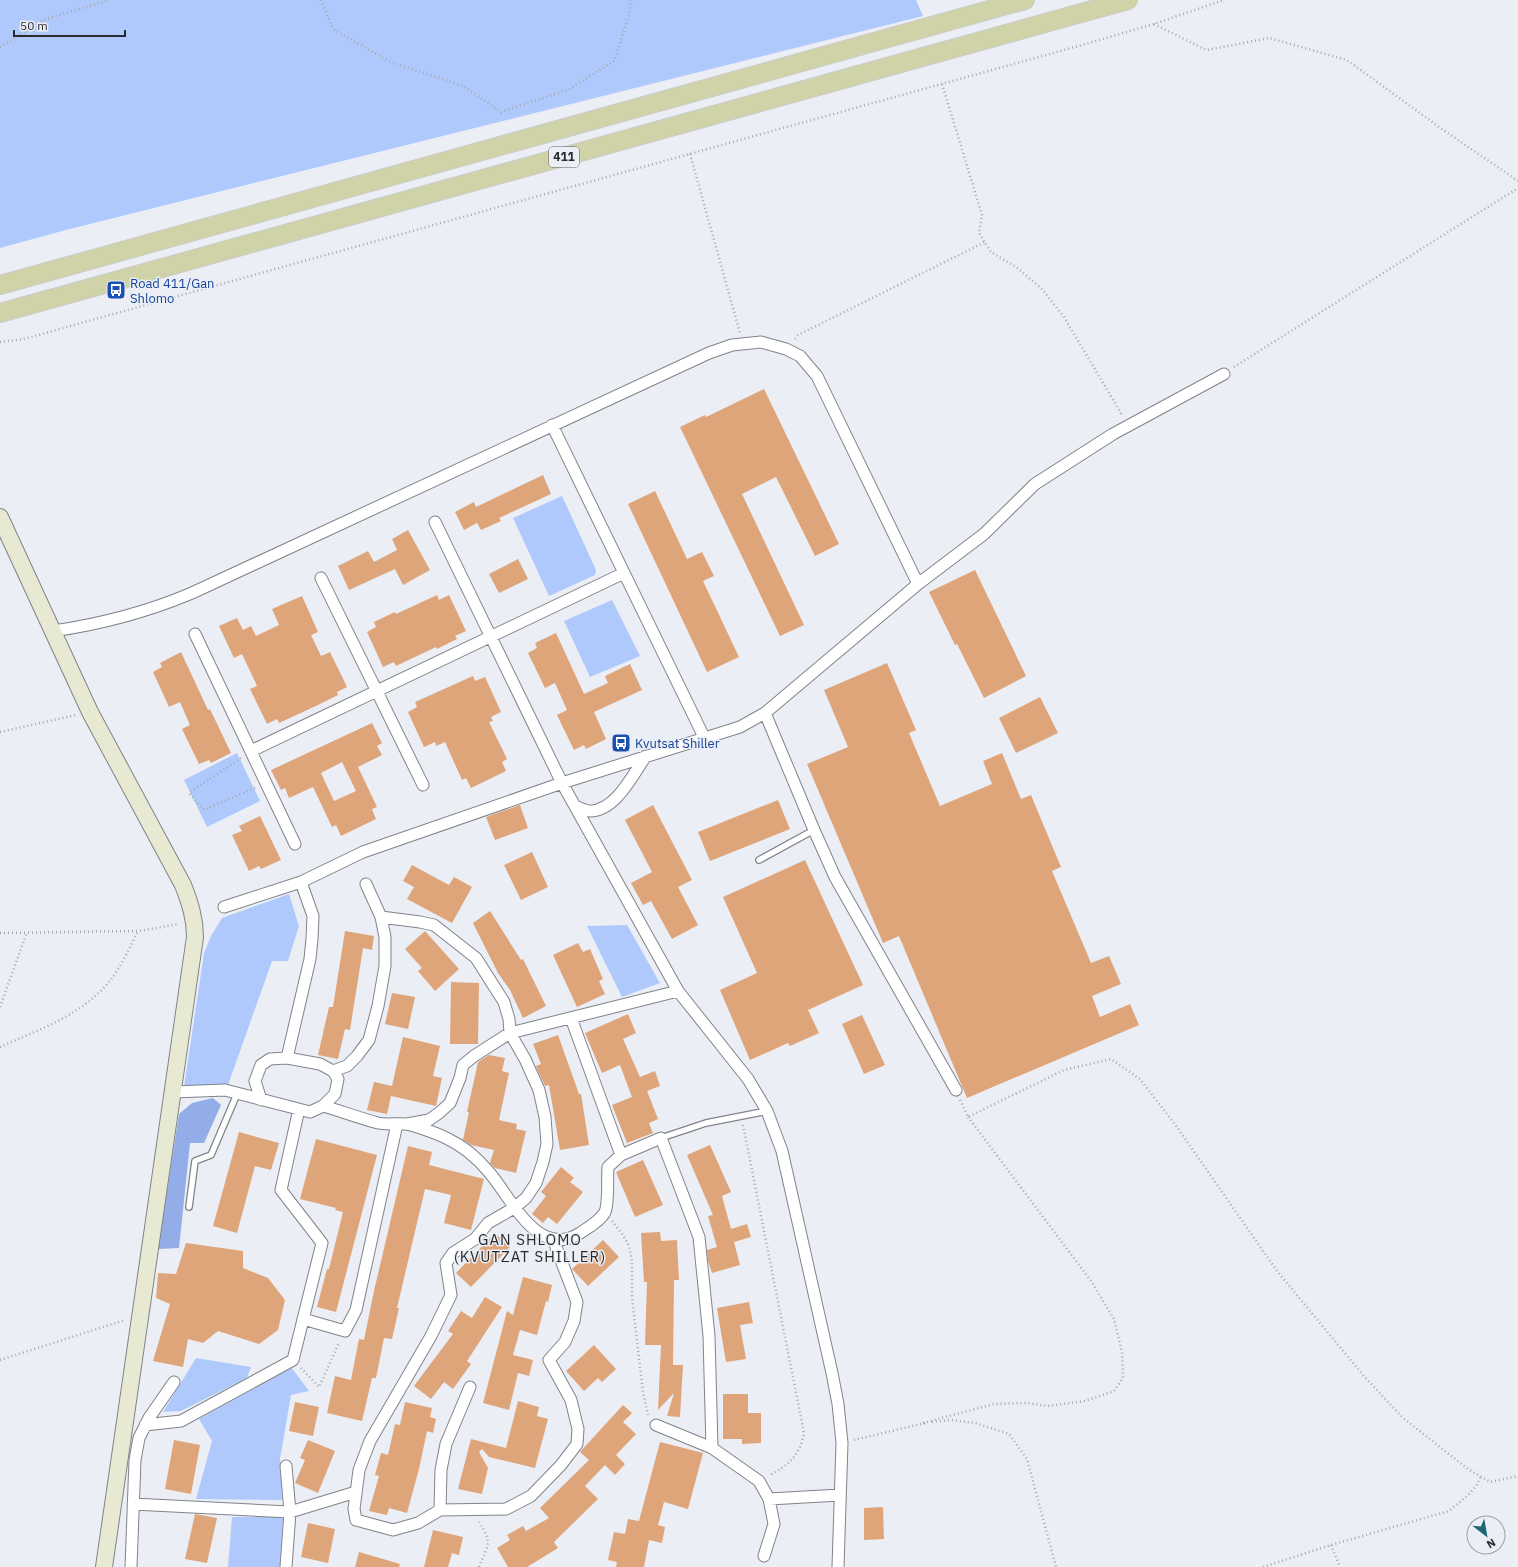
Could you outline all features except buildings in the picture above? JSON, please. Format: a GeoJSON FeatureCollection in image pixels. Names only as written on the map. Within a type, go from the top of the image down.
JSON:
{"type":"FeatureCollection","features":[{"type":"Feature","properties":{"kind":"main road","name":"411"},"geometry":{"type":"LineString","coordinates":[[0,285],[1025,0]]}},
{"type":"Feature","properties":{"kind":"main road","name":"411"},"geometry":{"type":"LineString","coordinates":[[8,311],[1128,0]]}},
{"type":"Feature","properties":{"kind":"main road"},"geometry":{"type":"LineString","coordinates":[[0,319],[8,311]]}},
{"type":"Feature","properties":{"kind":"street"},"geometry":{"type":"LineString","coordinates":[[54,631],[84,626],[160,606],[199,590],[709,353],[732,345],[761,342],[786,349],[800,356],[818,376],[918,584]]}},
{"type":"Feature","properties":{"kind":"street"},"geometry":{"type":"LineString","coordinates":[[224,908],[301,882],[363,852],[562,783],[704,737],[740,727],[765,713],[918,584],[984,534],[1035,484],[1076,456],[1224,374]]}},
{"type":"Feature","properties":{"kind":"street"},"geometry":{"type":"LineString","coordinates":[[552,426],[704,737]]}},
{"type":"Feature","properties":{"kind":"street"},"geometry":{"type":"LineString","coordinates":[[0,517],[54,631],[90,712],[183,886],[192,906],[195,922],[196,937],[104,1567]]}},
{"type":"Feature","properties":{"kind":"street"},"geometry":{"type":"LineString","coordinates":[[434,522],[562,783],[678,991],[748,1079],[767,1111],[782,1151],[838,1404],[842,1443],[838,1567]]}},
{"type":"Feature","properties":{"kind":"street"},"geometry":{"type":"LineString","coordinates":[[251,751],[624,573]]}},
{"type":"Feature","properties":{"kind":"street"},"geometry":{"type":"LineString","coordinates":[[321,578],[423,785]]}},
{"type":"Feature","properties":{"kind":"street"},"geometry":{"type":"LineString","coordinates":[[195,634],[295,844]]}},
{"type":"Feature","properties":{"kind":"street"},"geometry":{"type":"LineString","coordinates":[[765,713],[835,877],[956,1090]]}},
{"type":"Feature","properties":{"kind":"street"},"geometry":{"type":"LineString","coordinates":[[575,806],[590,811],[603,808],[621,794],[646,756]]}},
{"type":"Feature","properties":{"kind":"street"},"geometry":{"type":"LineString","coordinates":[[288,1058],[310,959],[312,939],[313,916],[301,882]]}},
{"type":"Feature","properties":{"kind":"street"},"geometry":{"type":"LineString","coordinates":[[333,1071],[347,1066],[369,1040],[378,1006],[385,966],[385,938],[381,918],[366,884]]}},
{"type":"Feature","properties":{"kind":"street"},"geometry":{"type":"LineString","coordinates":[[381,918],[434,925],[476,958],[504,1002],[509,1019],[510,1033],[525,1059],[539,1090],[545,1117],[547,1144],[536,1183],[526,1198],[514,1208],[488,1223],[474,1239],[453,1253],[446,1263],[451,1295],[431,1336],[370,1441],[359,1470],[354,1509],[356,1520],[393,1530],[418,1524],[440,1510],[506,1509],[531,1496],[561,1465],[577,1444],[578,1428],[571,1400],[549,1360],[565,1342],[574,1321],[577,1302],[553,1239]]}},
{"type":"Feature","properties":{"kind":"street"},"geometry":{"type":"LineString","coordinates":[[323,1106],[379,1123],[401,1124],[428,1120],[450,1103],[460,1078],[463,1065],[474,1056],[510,1033],[678,991]]}},
{"type":"Feature","properties":{"kind":"street"},"geometry":{"type":"LineString","coordinates":[[571,1018],[621,1155]]}},
{"type":"Feature","properties":{"kind":"street"},"geometry":{"type":"LineString","coordinates":[[174,1092],[225,1090],[237,1094],[261,1100],[299,1109],[310,1112],[323,1106],[335,1094],[338,1079],[333,1071],[320,1064],[288,1058],[270,1059],[260,1065],[255,1081],[261,1100]]}},
{"type":"Feature","properties":{"kind":"street"},"geometry":{"type":"LineString","coordinates":[[145,1425],[181,1421],[293,1360],[322,1243],[281,1190],[299,1109]]}},
{"type":"Feature","properties":{"kind":"street"},"geometry":{"type":"LineString","coordinates":[[401,1124],[448,1138],[470,1153],[488,1171],[520,1216],[541,1234],[553,1239],[564,1239],[578,1235],[594,1224],[605,1212],[608,1197],[608,1167],[621,1155],[661,1138],[699,1237],[708,1336],[712,1448]]}},
{"type":"Feature","properties":{"kind":"street"},"geometry":{"type":"LineString","coordinates":[[303,1319],[345,1331],[356,1310],[401,1124]]}},
{"type":"Feature","properties":{"kind":"street"},"geometry":{"type":"LineString","coordinates":[[131,1567],[135,1460],[139,1438],[149,1418],[174,1382]]}},
{"type":"Feature","properties":{"kind":"street"},"geometry":{"type":"LineString","coordinates":[[440,1510],[441,1470],[446,1444],[470,1387]]}},
{"type":"Feature","properties":{"kind":"street"},"geometry":{"type":"LineString","coordinates":[[656,1425],[712,1448],[759,1481],[770,1499],[774,1524],[764,1556]]}},
{"type":"Feature","properties":{"kind":"street"},"geometry":{"type":"LineString","coordinates":[[286,1466],[290,1512],[286,1567]]}},
{"type":"Feature","properties":{"kind":"street"},"geometry":{"type":"LineString","coordinates":[[133,1504],[290,1512],[356,1492]]}},
{"type":"Feature","properties":{"kind":"street"},"geometry":{"type":"LineString","coordinates":[[770,1499],[840,1494]]}},
{"type":"Feature","properties":{"kind":"lane"},"geometry":{"type":"LineString","coordinates":[[759,860],[814,830]]}},
{"type":"Feature","properties":{"kind":"lane"},"geometry":{"type":"LineString","coordinates":[[190,1207],[195,1162],[211,1155],[237,1094]]}},
{"type":"Feature","properties":{"kind":"lane"},"geometry":{"type":"LineString","coordinates":[[661,1138],[706,1122],[767,1111]]}},
{"type":"Feature","properties":{"kind":"path"},"geometry":{"type":"LineString","coordinates":[[0,47],[43,20],[109,0]]}},
{"type":"Feature","properties":{"kind":"path"},"geometry":{"type":"LineString","coordinates":[[321,0],[334,30],[388,61],[464,86],[501,112],[568,90],[614,61],[628,19],[631,0]]}},
{"type":"Feature","properties":{"kind":"path"},"geometry":{"type":"LineString","coordinates":[[0,342],[24,339],[942,84],[1154,24],[1224,0]]}},
{"type":"Feature","properties":{"kind":"path"},"geometry":{"type":"LineString","coordinates":[[1154,24],[1206,50],[1269,38],[1347,60],[1439,127],[1518,181]]}},
{"type":"Feature","properties":{"kind":"path"},"geometry":{"type":"LineString","coordinates":[[942,84],[982,215],[979,233],[990,252],[1016,267],[1042,289],[1064,317],[1128,426]]}},
{"type":"Feature","properties":{"kind":"path"},"geometry":{"type":"LineString","coordinates":[[690,154],[744,344]]}},
{"type":"Feature","properties":{"kind":"path"},"geometry":{"type":"LineString","coordinates":[[1224,374],[1518,188]]}},
{"type":"Feature","properties":{"kind":"path"},"geometry":{"type":"LineString","coordinates":[[786,349],[798,335],[985,242]]}},
{"type":"Feature","properties":{"kind":"path"},"geometry":{"type":"LineString","coordinates":[[0,732],[90,712]]}},
{"type":"Feature","properties":{"kind":"path"},"geometry":{"type":"LineString","coordinates":[[251,751],[189,793],[204,810],[266,783]]}},
{"type":"Feature","properties":{"kind":"path"},"geometry":{"type":"LineString","coordinates":[[0,933],[139,931],[195,922]]}},
{"type":"Feature","properties":{"kind":"path"},"geometry":{"type":"LineString","coordinates":[[0,1047],[60,1020],[91,1000],[110,981],[139,931]]}},
{"type":"Feature","properties":{"kind":"path"},"geometry":{"type":"LineString","coordinates":[[0,1007],[26,932]]}},
{"type":"Feature","properties":{"kind":"path"},"geometry":{"type":"LineString","coordinates":[[968,1117],[1064,1070],[1111,1059],[1140,1079],[1177,1127],[1277,1271],[1363,1375],[1403,1418],[1468,1469],[1490,1482],[1518,1476]]}},
{"type":"Feature","properties":{"kind":"path"},"geometry":{"type":"LineString","coordinates":[[842,1443],[994,1404],[1027,1403],[1048,1406],[1085,1401],[1114,1391],[1123,1378],[1122,1352],[1114,1319],[1091,1281],[968,1117],[956,1090]]}},
{"type":"Feature","properties":{"kind":"path"},"geometry":{"type":"LineString","coordinates":[[742,1116],[804,1433],[802,1445],[785,1467],[759,1481]]}},
{"type":"Feature","properties":{"kind":"path"},"geometry":{"type":"LineString","coordinates":[[605,1212],[623,1235],[629,1246],[632,1261],[632,1298],[643,1392],[647,1414],[656,1425]]}},
{"type":"Feature","properties":{"kind":"path"},"geometry":{"type":"LineString","coordinates":[[0,1360],[140,1314]]}},
{"type":"Feature","properties":{"kind":"path"},"geometry":{"type":"LineString","coordinates":[[293,1360],[319,1387],[345,1331]]}},
{"type":"Feature","properties":{"kind":"path"},"geometry":{"type":"LineString","coordinates":[[923,1423],[951,1420],[975,1423],[1009,1434],[1027,1459],[1056,1567]]}},
{"type":"Feature","properties":{"kind":"path"},"geometry":{"type":"LineString","coordinates":[[1263,1567],[1331,1545],[1449,1511],[1467,1496],[1477,1485],[1481,1476]]}},
{"type":"Feature","properties":{"kind":"path"},"geometry":{"type":"LineString","coordinates":[[471,1510],[488,1538],[488,1546],[479,1567]]}},
{"type":"Feature","properties":{"kind":"path"},"geometry":{"type":"LineString","coordinates":[[1331,1545],[1340,1567]]}},
{"type":"Feature","properties":{"kind":"shaded area"},"geometry":{"type":"Polygon","coordinates":[[[0,0],[916,0],[923,16],[66,230],[0,248],[0,0]]]}},
{"type":"Feature","properties":{"kind":"shaded area"},"geometry":{"type":"Polygon","coordinates":[[[562,496],[596,570],[595,575],[549,596],[513,518],[562,496]]]}},
{"type":"Feature","properties":{"kind":"shaded area"},"geometry":{"type":"Polygon","coordinates":[[[612,600],[640,656],[590,677],[564,621],[612,600]]]}},
{"type":"Feature","properties":{"kind":"shaded area"},"geometry":{"type":"Polygon","coordinates":[[[237,753],[260,801],[207,827],[184,780],[237,753]]]}},
{"type":"Feature","properties":{"kind":"shaded area"},"geometry":{"type":"Polygon","coordinates":[[[289,894],[299,926],[288,961],[272,961],[228,1085],[184,1087],[204,953],[211,936],[222,918],[289,894]]]}},
{"type":"Feature","properties":{"kind":"shaded area"},"geometry":{"type":"Polygon","coordinates":[[[627,925],[660,983],[622,997],[587,926],[627,925]]]}},
{"type":"Feature","properties":{"kind":"shaded area"},"geometry":{"type":"Polygon","coordinates":[[[213,1098],[221,1105],[204,1143],[190,1143],[179,1248],[158,1249],[179,1114],[192,1103],[213,1098]]]}},
{"type":"Feature","properties":{"kind":"shaded area"},"geometry":{"type":"Polygon","coordinates":[[[196,1358],[251,1367],[247,1378],[181,1411],[163,1412],[196,1358]]]}},
{"type":"Feature","properties":{"kind":"shaded area"},"geometry":{"type":"Polygon","coordinates":[[[291,1367],[309,1391],[291,1395],[280,1459],[282,1500],[196,1499],[212,1441],[199,1419],[291,1367]]]}},
{"type":"Feature","properties":{"kind":"shaded area"},"geometry":{"type":"Polygon","coordinates":[[[232,1517],[283,1517],[280,1567],[228,1567],[232,1517]]]}},
{"type":"Feature","properties":{"kind":"place","name":"Road 411/Gan Shlomo"},"geometry":{"type":"Point","coordinates":[116,290]}},
{"type":"Feature","properties":{"kind":"place","name":"Kvutsat Shiller"},"geometry":{"type":"Point","coordinates":[621,743]}},
{"type":"Feature","properties":{"kind":"district","name":"GAN SHLOMO (KVUTZAT SHILLER)"},"geometry":{"type":"Point","coordinates":[530,1248]}}]}
